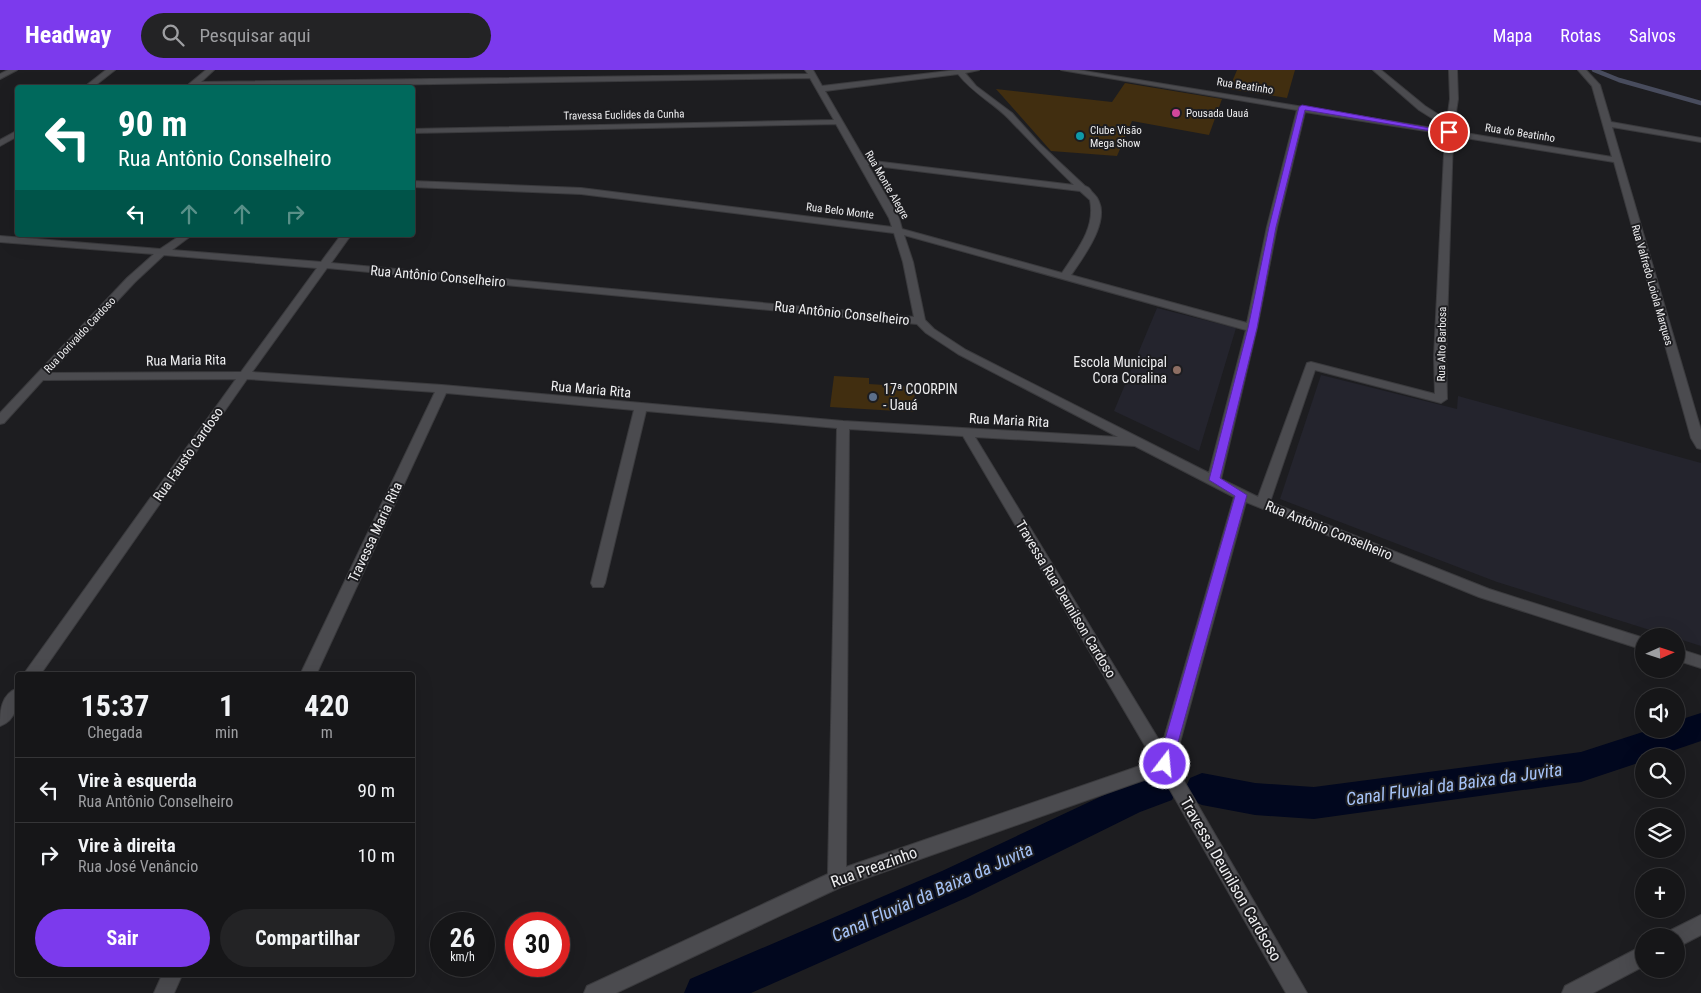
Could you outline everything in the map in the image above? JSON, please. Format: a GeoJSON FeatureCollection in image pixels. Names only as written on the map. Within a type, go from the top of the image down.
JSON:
{"type":"FeatureCollection","features":[{"type":"Feature","properties":{"kind":"street"},"geometry":{"type":"LineString","coordinates":[[0,77],[13,70]]}},
{"type":"Feature","properties":{"kind":"street"},"geometry":{"type":"LineString","coordinates":[[90,85],[110,70]]}},
{"type":"Feature","properties":{"kind":"street"},"geometry":{"type":"LineString","coordinates":[[194,85],[210,70]]}},
{"type":"Feature","properties":{"kind":"street"},"geometry":{"type":"LineString","coordinates":[[352,85],[365,70]]}},
{"type":"Feature","properties":{"kind":"street"},"geometry":{"type":"LineString","coordinates":[[820,89],[975,70]]}},
{"type":"Feature","properties":{"kind":"street","name":"Rua Beatinho"},"geometry":{"type":"LineString","coordinates":[[1065,70],[1097,72],[1302,107]]}},
{"type":"Feature","properties":{"kind":"street"},"geometry":{"type":"LineString","coordinates":[[1377,70],[1450,129]]}},
{"type":"Feature","properties":{"kind":"street","name":"Rua Alto Barbosa"},"geometry":{"type":"LineString","coordinates":[[1263,504],[1312,365],[1441,399],[1440,357],[1450,129],[1454,99],[1453,70]]}},
{"type":"Feature","properties":{"kind":"street","name":"Rua Valfredo Loiola Marques"},"geometry":{"type":"LineString","coordinates":[[1582,70],[1596,85],[1696,438],[1701,444]]}},
{"type":"Feature","properties":{"kind":"street"},"geometry":{"type":"LineString","coordinates":[[960,72],[973,88],[1009,116],[1051,161],[1086,189],[1094,199],[1098,209],[1097,219],[1087,241],[1065,276]]}},
{"type":"Feature","properties":{"kind":"street"},"geometry":{"type":"LineString","coordinates":[[352,85],[811,73]]}},
{"type":"Feature","properties":{"kind":"street","name":"Rua Monte Alegre"},"geometry":{"type":"LineString","coordinates":[[811,73],[837,122],[886,203],[899,231],[920,321]]}},
{"type":"Feature","properties":{"kind":"street"},"geometry":{"type":"LineString","coordinates":[[1214,480],[1252,328],[1272,227],[1302,107]]}},
{"type":"Feature","properties":{"kind":"street","name":"Rua do Beatinho"},"geometry":{"type":"LineString","coordinates":[[1302,107],[1450,129],[1616,160]]}},
{"type":"Feature","properties":{"kind":"street","name":"Travessa Euclides da Cunha"},"geometry":{"type":"LineString","coordinates":[[415,131],[837,122]]}},
{"type":"Feature","properties":{"kind":"street"},"geometry":{"type":"LineString","coordinates":[[1607,124],[1701,140]]}},
{"type":"Feature","properties":{"kind":"street"},"geometry":{"type":"LineString","coordinates":[[0,144],[15,134]]}},
{"type":"Feature","properties":{"kind":"street"},"geometry":{"type":"LineString","coordinates":[[861,162],[1086,189]]}},
{"type":"Feature","properties":{"kind":"street","name":"Rua Belo Monte"},"geometry":{"type":"LineString","coordinates":[[415,184],[524,187],[581,191],[899,231],[1252,328]]}},
{"type":"Feature","properties":{"kind":"street"},"geometry":{"type":"LineString","coordinates":[[1,240],[15,231]]}},
{"type":"Feature","properties":{"kind":"street","name":"Rua Dorivaldo Cardoso"},"geometry":{"type":"LineString","coordinates":[[0,420],[131,280],[162,252],[184,237]]}},
{"type":"Feature","properties":{"kind":"street","name":"Rua Fausto Cardoso"},"geometry":{"type":"LineString","coordinates":[[33,672],[322,265],[344,237]]}},
{"type":"Feature","properties":{"kind":"street","name":"Rua Antônio Conselheiro"},"geometry":{"type":"LineString","coordinates":[[1,240],[322,265],[920,321],[930,331],[962,352],[1241,495],[1484,593],[1635,641]]}},
{"type":"Feature","properties":{"kind":"street","name":"Rua Maria Rita"},"geometry":{"type":"LineString","coordinates":[[39,377],[244,375],[442,389],[843,425],[1140,442]]}},
{"type":"Feature","properties":{"kind":"street","name":"Travessa Maria Rita"},"geometry":{"type":"LineString","coordinates":[[309,672],[442,389]]}},
{"type":"Feature","properties":{"kind":"street"},"geometry":{"type":"LineString","coordinates":[[598,583],[640,408]]}},
{"type":"Feature","properties":{"kind":"street"},"geometry":{"type":"LineString","coordinates":[[837,879],[843,425]]}},
{"type":"Feature","properties":{"kind":"street","name":"Travessa Rua Deunilson Cardoso"},"geometry":{"type":"LineString","coordinates":[[967,433],[1165,764]]}},
{"type":"Feature","properties":{"kind":"street"},"geometry":{"type":"LineString","coordinates":[[1165,764],[1241,495]]}},
{"type":"Feature","properties":{"kind":"street"},"geometry":{"type":"LineString","coordinates":[[1685,657],[1701,662]]}},
{"type":"Feature","properties":{"kind":"street"},"geometry":{"type":"LineString","coordinates":[[0,719],[15,698]]}},
{"type":"Feature","properties":{"kind":"street","name":"Rua Preazinho"},"geometry":{"type":"LineString","coordinates":[[594,993],[837,879],[1165,764]]}},
{"type":"Feature","properties":{"kind":"street","name":"Travessa Deunilson Cardsoso"},"geometry":{"type":"LineString","coordinates":[[1165,764],[1297,993]]}},
{"type":"Feature","properties":{"kind":"street"},"geometry":{"type":"LineString","coordinates":[[1685,933],[1701,925]]}},
{"type":"Feature","properties":{"kind":"street"},"geometry":{"type":"LineString","coordinates":[[1572,993],[1635,960]]}},
{"type":"Feature","properties":{"kind":"street"},"geometry":{"type":"LineString","coordinates":[[164,993],[171,977]]}},
{"type":"Feature","properties":{"kind":"shaded area","name":"Escola Municipal Cora Coralina"},"geometry":{"type":"Polygon","coordinates":[[[1157,308],[1236,328],[1199,451],[1114,411],[1157,308]]]}},
{"type":"Feature","properties":{"kind":"shaded area"},"geometry":{"type":"Polygon","coordinates":[[[1321,375],[1457,409],[1458,396],[1701,463],[1701,646],[1685,641],[1685,628],[1644,628],[1497,582],[1280,499],[1321,375]]]}},
{"type":"Feature","properties":{"kind":"building"},"geometry":{"type":"Polygon","coordinates":[[[1237,70],[1295,70],[1287,98],[1229,89],[1237,70]]]}},
{"type":"Feature","properties":{"kind":"building","name":"Clube Visão Mega Show"},"geometry":{"type":"Polygon","coordinates":[[[1125,83],[1222,99],[1209,135],[1132,121],[1117,156],[1051,151],[996,89],[1112,102],[1125,83]]]}},
{"type":"Feature","properties":{"kind":"building","name":"17ª COORPIN - Uauá"},"geometry":{"type":"Polygon","coordinates":[[[834,376],[869,378],[869,384],[915,387],[914,412],[830,407],[834,376]]]}},
{"type":"Feature","properties":{"kind":"waterway"},"geometry":{"type":"LineString","coordinates":[[1594,70],[1619,80],[1701,103]]}},
{"type":"Feature","properties":{"kind":"waterway","name":"Canal Fluvial da Baixa da Juvita"},"geometry":{"type":"LineString","coordinates":[[1202,789],[1255,799],[1314,803],[1581,767],[1701,727]]}},
{"type":"Feature","properties":{"kind":"waterway","name":"Canal Fluvial da Baixa da Juvita"},"geometry":{"type":"LineString","coordinates":[[704,993],[955,884],[1129,800],[1160,789]]}},
{"type":"Feature","properties":{"kind":"place","name":"Pousada Uauá"},"geometry":{"type":"Point","coordinates":[1176,113]}},
{"type":"Feature","properties":{"kind":"place","name":"Clube Visão Mega Show"},"geometry":{"type":"Point","coordinates":[1080,136]}},
{"type":"Feature","properties":{"kind":"place","name":"Escola Municipal Cora Coralina"},"geometry":{"type":"Point","coordinates":[1177,370]}},
{"type":"Feature","properties":{"kind":"place","name":"17ª COORPIN - Uauá"},"geometry":{"type":"Point","coordinates":[873,397]}},
{"type":"Feature","properties":{"kind":"route"},"geometry":{"type":"LineString","coordinates":[[1165,764],[1241,495],[1214,480],[1252,328],[1272,227],[1302,107],[1449,132]]}}]}
